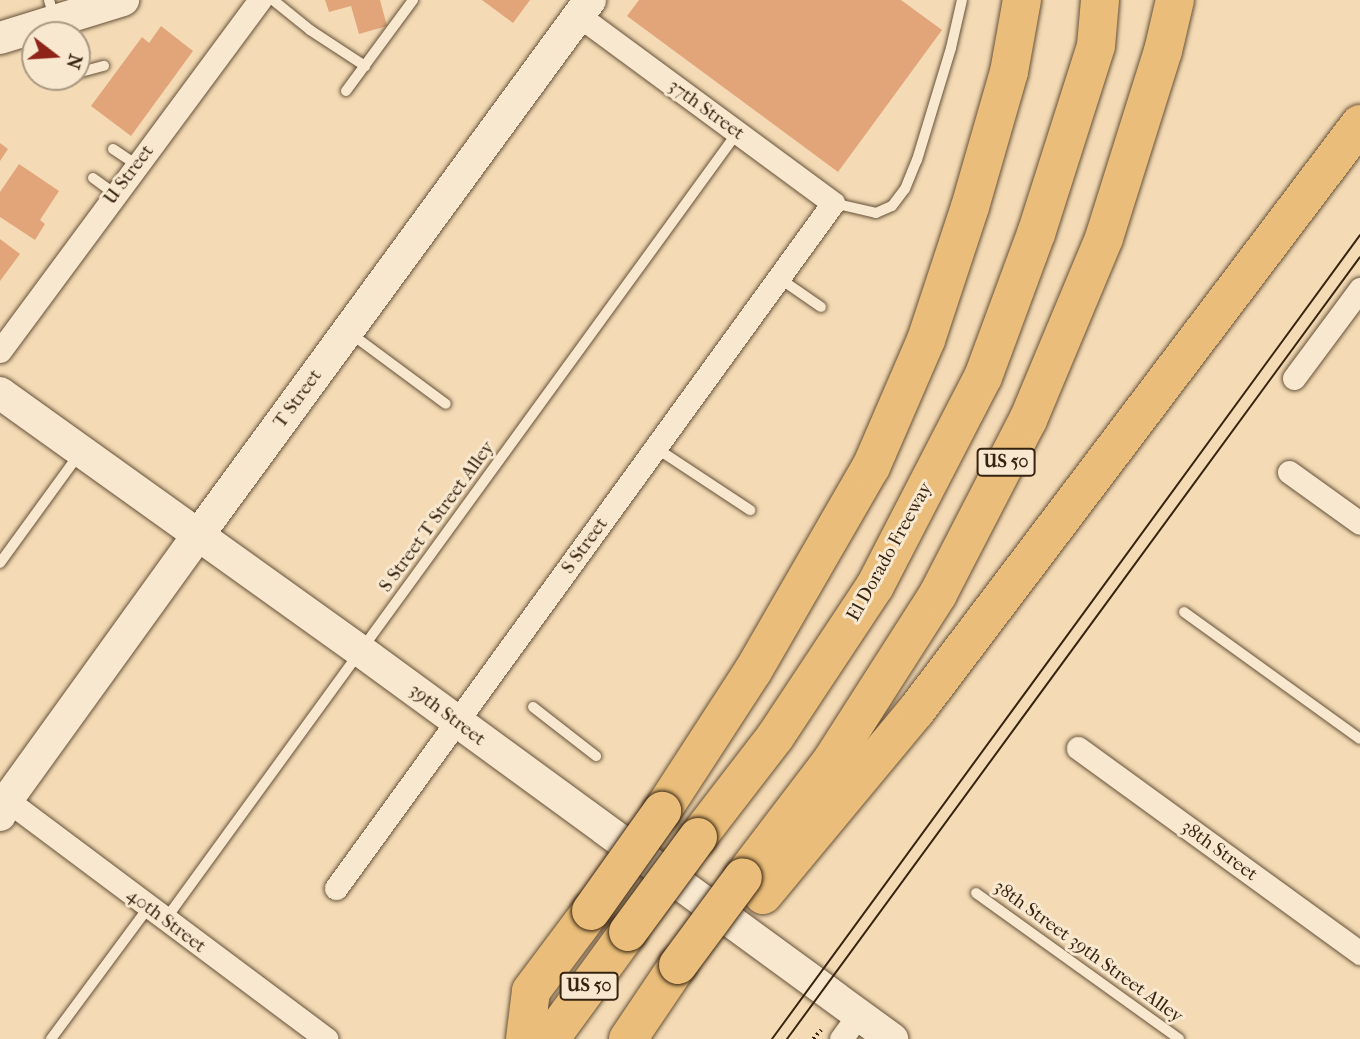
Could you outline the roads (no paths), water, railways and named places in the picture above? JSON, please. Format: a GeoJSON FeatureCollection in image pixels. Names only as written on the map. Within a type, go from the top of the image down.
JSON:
{"type":"FeatureCollection","features":[{"type":"Feature","properties":{"kind":"highway"},"geometry":{"type":"LineString","coordinates":[[525,1039],[531,991],[662,811],[753,671],[871,467],[926,340],[970,208],[1009,72],[1022,0]]}},
{"type":"Feature","properties":{"kind":"highway","name":"El Dorado Freeway"},"geometry":{"type":"LineString","coordinates":[[550,1039],[775,737],[875,586],[983,377],[1037,234],[1096,46],[1100,0]]}},
{"type":"Feature","properties":{"kind":"highway","name":"US 50"},"geometry":{"type":"LineString","coordinates":[[753,886],[938,594],[1028,420],[1104,238],[1163,51],[1175,0]]}},
{"type":"Feature","properties":{"kind":"highway"},"geometry":{"type":"LineString","coordinates":[[628,1039],[753,886],[916,711],[1360,124]]}},
{"type":"Feature","properties":{"kind":"highway"},"geometry":{"type":"LineString","coordinates":[[638,1039],[685,972]]}},
{"type":"Feature","properties":{"kind":"street"},"geometry":{"type":"LineString","coordinates":[[0,38],[52,10],[123,0]]}},
{"type":"Feature","properties":{"kind":"street","name":"U Street"},"geometry":{"type":"LineString","coordinates":[[0,351],[260,0]]}},
{"type":"Feature","properties":{"kind":"street","name":"37th Street"},"geometry":{"type":"LineString","coordinates":[[584,8],[737,133],[833,203]]}},
{"type":"Feature","properties":{"kind":"street","name":"T Street"},"geometry":{"type":"LineString","coordinates":[[2,807],[584,8]]}},
{"type":"Feature","properties":{"kind":"street","name":"S Street"},"geometry":{"type":"LineString","coordinates":[[336,888],[833,203]]}},
{"type":"Feature","properties":{"kind":"street"},"geometry":{"type":"LineString","coordinates":[[1294,378],[1356,302]]}},
{"type":"Feature","properties":{"kind":"street","name":"39th Street"},"geometry":{"type":"LineString","coordinates":[[0,393],[361,651],[850,1027],[892,1039]]}},
{"type":"Feature","properties":{"kind":"street"},"geometry":{"type":"LineString","coordinates":[[1289,472],[1360,523]]}},
{"type":"Feature","properties":{"kind":"street","name":"38th Street"},"geometry":{"type":"LineString","coordinates":[[1078,748],[1360,953]]}},
{"type":"Feature","properties":{"kind":"street","name":"40th Street"},"geometry":{"type":"LineString","coordinates":[[2,807],[156,914],[326,1039]]}},
{"type":"Feature","properties":{"kind":"lane"},"geometry":{"type":"LineString","coordinates":[[273,0],[310,30],[365,66]]}},
{"type":"Feature","properties":{"kind":"lane"},"geometry":{"type":"LineString","coordinates":[[346,90],[413,0]]}},
{"type":"Feature","properties":{"kind":"lane"},"geometry":{"type":"LineString","coordinates":[[833,203],[876,213],[892,206],[905,189],[917,160],[940,85],[962,0]]}},
{"type":"Feature","properties":{"kind":"lane"},"geometry":{"type":"LineString","coordinates":[[91,69],[104,66]]}},
{"type":"Feature","properties":{"kind":"lane","name":"S Street T Street Alley"},"geometry":{"type":"LineString","coordinates":[[51,1039],[156,914],[361,651],[737,133]]}},
{"type":"Feature","properties":{"kind":"lane"},"geometry":{"type":"LineString","coordinates":[[113,149],[137,165]]}},
{"type":"Feature","properties":{"kind":"lane"},"geometry":{"type":"LineString","coordinates":[[93,178],[116,194]]}},
{"type":"Feature","properties":{"kind":"lane"},"geometry":{"type":"LineString","coordinates":[[779,278],[821,307]]}},
{"type":"Feature","properties":{"kind":"lane"},"geometry":{"type":"LineString","coordinates":[[348,332],[446,404]]}},
{"type":"Feature","properties":{"kind":"lane"},"geometry":{"type":"LineString","coordinates":[[656,448],[750,510]]}},
{"type":"Feature","properties":{"kind":"lane"},"geometry":{"type":"LineString","coordinates":[[0,563],[82,451]]}},
{"type":"Feature","properties":{"kind":"lane"},"geometry":{"type":"LineString","coordinates":[[1184,612],[1360,739]]}},
{"type":"Feature","properties":{"kind":"lane"},"geometry":{"type":"LineString","coordinates":[[533,707],[596,756]]}},
{"type":"Feature","properties":{"kind":"lane","name":"38th Street 39th Street Alley"},"geometry":{"type":"LineString","coordinates":[[976,892],[1179,1039]]}},
{"type":"Feature","properties":{"kind":"tram line"},"geometry":{"type":"LineString","coordinates":[[772,1039],[1360,235]]}},
{"type":"Feature","properties":{"kind":"tram line"},"geometry":{"type":"LineString","coordinates":[[787,1039],[1360,257]]}}]}
